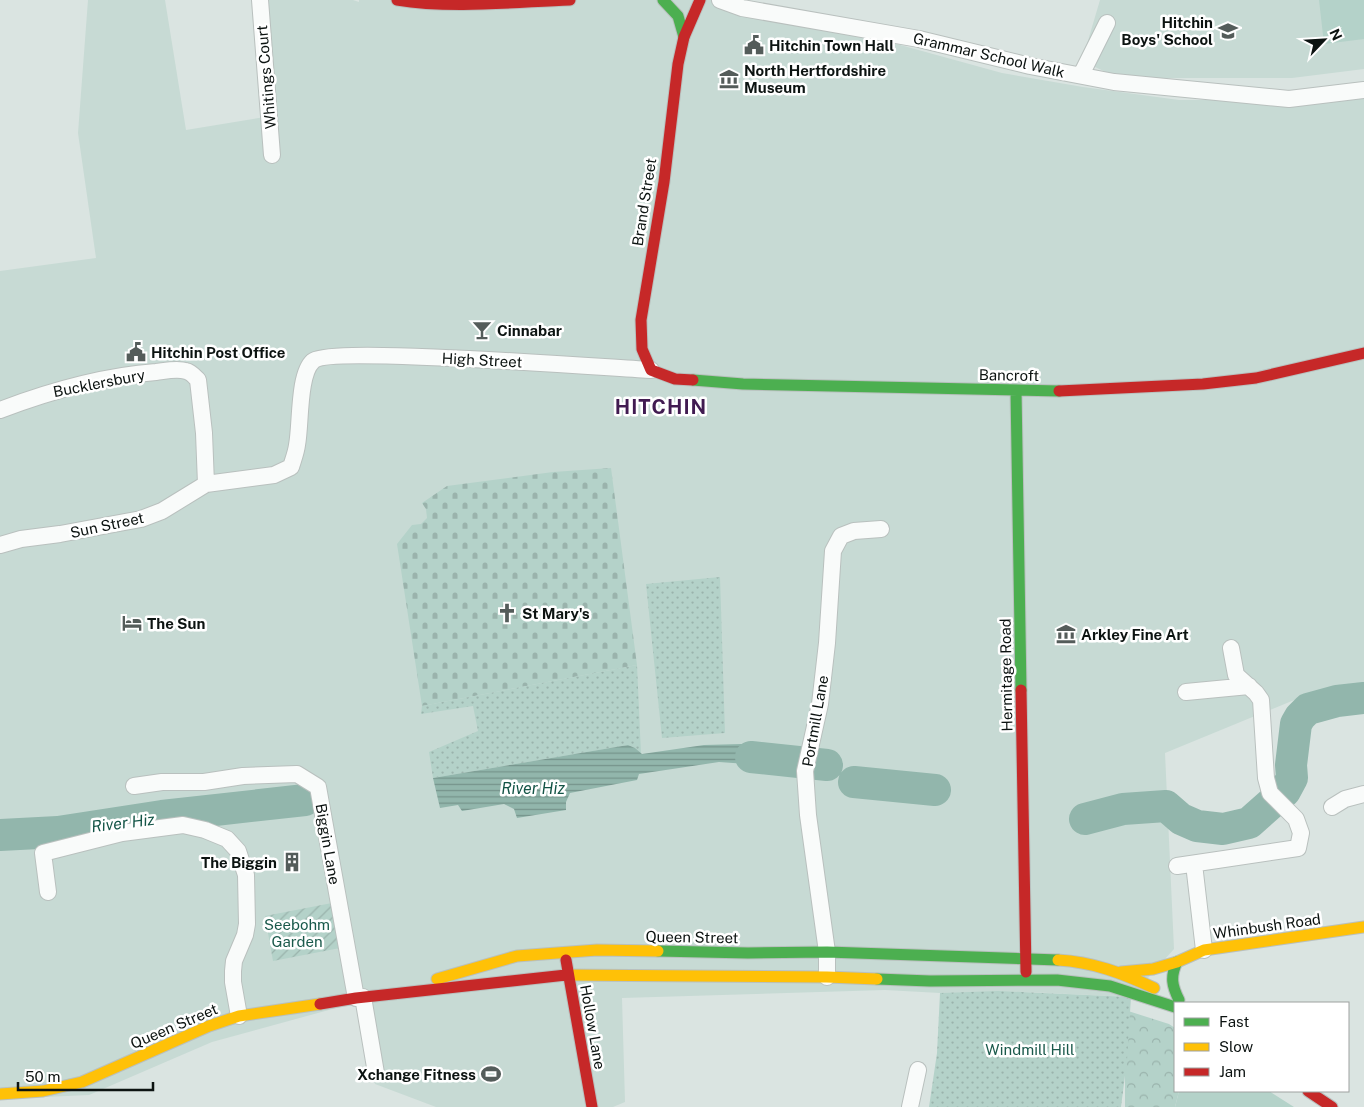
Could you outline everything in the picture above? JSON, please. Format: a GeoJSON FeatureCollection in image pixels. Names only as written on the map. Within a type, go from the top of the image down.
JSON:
{"type":"FeatureCollection","features":[{"type":"Feature","properties":{"kind":"main road"},"geometry":{"type":"LineString","coordinates":[[397,0],[444,4],[570,0]]}},
{"type":"Feature","properties":{"kind":"main road","name":"Brand Street"},"geometry":{"type":"LineString","coordinates":[[651,370],[642,349],[641,320],[664,182],[678,64],[684,37],[699,0]]}},
{"type":"Feature","properties":{"kind":"main road"},"geometry":{"type":"LineString","coordinates":[[668,4],[680,19],[684,37]]}},
{"type":"Feature","properties":{"kind":"main road","name":"Bancroft"},"geometry":{"type":"LineString","coordinates":[[651,370],[675,379],[743,384],[1016,391],[1138,388],[1202,384],[1256,378],[1364,353]]}},
{"type":"Feature","properties":{"kind":"main road","name":"Hermitage Road"},"geometry":{"type":"LineString","coordinates":[[1016,391],[1026,981]]}},
{"type":"Feature","properties":{"kind":"main road","name":"Whinbush Road"},"geometry":{"type":"LineString","coordinates":[[1120,972],[1153,969],[1177,962],[1204,950],[1364,927]]}},
{"type":"Feature","properties":{"kind":"main road","name":"Queen Street"},"geometry":{"type":"LineString","coordinates":[[359,998],[431,981],[517,956],[597,950],[748,953],[827,952],[1076,961],[1120,972]]}},
{"type":"Feature","properties":{"kind":"main road","name":"Hollow Lane"},"geometry":{"type":"LineString","coordinates":[[565,952],[592,1107]]}},
{"type":"Feature","properties":{"kind":"main road"},"geometry":{"type":"LineString","coordinates":[[1177,962],[1172,971],[1170,983],[1178,1002]]}},
{"type":"Feature","properties":{"kind":"main road"},"geometry":{"type":"LineString","coordinates":[[1120,972],[1175,1002]]}},
{"type":"Feature","properties":{"kind":"main road","name":"Queen Street"},"geometry":{"type":"LineString","coordinates":[[0,1094],[43,1091],[82,1082],[209,1026],[239,1016],[359,998],[569,975],[826,977],[930,981],[1057,980],[1110,986],[1174,1003]]}},
{"type":"Feature","properties":{"kind":"main road"},"geometry":{"type":"LineString","coordinates":[[1310,1092],[1332,1107]]}},
{"type":"Feature","properties":{"kind":"street","name":"Whitings Court"},"geometry":{"type":"LineString","coordinates":[[260,0],[272,155]]}},
{"type":"Feature","properties":{"kind":"street"},"geometry":{"type":"LineString","coordinates":[[668,4],[692,6],[699,0]]}},
{"type":"Feature","properties":{"kind":"street","name":"Grammar School Walk"},"geometry":{"type":"LineString","coordinates":[[720,0],[742,8],[848,25],[919,39],[1030,66],[1114,82],[1289,99],[1364,90]]}},
{"type":"Feature","properties":{"kind":"street","name":"Grammar School Walk"},"geometry":{"type":"LineString","coordinates":[[1081,75],[1107,23]]}},
{"type":"Feature","properties":{"kind":"street","name":"High Street"},"geometry":{"type":"LineString","coordinates":[[206,484],[274,475],[291,467],[297,445],[304,376],[314,360],[322,357],[376,356],[474,359],[651,370]]}},
{"type":"Feature","properties":{"kind":"street","name":"Bucklersbury"},"geometry":{"type":"LineString","coordinates":[[0,410],[37,396],[93,381],[142,373],[188,371],[198,380],[204,433],[206,484]]}},
{"type":"Feature","properties":{"kind":"street","name":"Sun Street"},"geometry":{"type":"LineString","coordinates":[[0,545],[21,539],[141,519],[162,511],[206,484]]}},
{"type":"Feature","properties":{"kind":"street","name":"Portmill Lane"},"geometry":{"type":"LineString","coordinates":[[826,977],[827,952],[808,816],[805,771],[820,704],[828,642],[833,551],[841,536],[854,531],[881,529]]}},
{"type":"Feature","properties":{"kind":"street"},"geometry":{"type":"LineString","coordinates":[[1177,866],[1298,848],[1302,833],[1296,819],[1275,798],[1266,778],[1260,700],[1249,686],[1236,675],[1232,648]]}},
{"type":"Feature","properties":{"kind":"street"},"geometry":{"type":"LineString","coordinates":[[1186,692],[1249,686]]}},
{"type":"Feature","properties":{"kind":"street","name":"Biggin Lane"},"geometry":{"type":"LineString","coordinates":[[134,786],[162,782],[204,782],[243,776],[297,774],[318,787],[359,998],[376,1073]]}},
{"type":"Feature","properties":{"kind":"street"},"geometry":{"type":"LineString","coordinates":[[1332,807],[1345,799],[1364,794]]}},
{"type":"Feature","properties":{"kind":"street"},"geometry":{"type":"LineString","coordinates":[[48,892],[43,853],[122,833],[182,825],[205,830],[227,838],[238,851],[246,875],[247,924],[245,935],[234,961],[233,971],[239,1016]]}},
{"type":"Feature","properties":{"kind":"street"},"geometry":{"type":"LineString","coordinates":[[1194,864],[1204,950]]}},
{"type":"Feature","properties":{"kind":"street"},"geometry":{"type":"LineString","coordinates":[[910,1107],[918,1070]]}},
{"type":"Feature","properties":{"kind":"shaded area"},"geometry":{"type":"Polygon","coordinates":[[[88,0],[165,0],[186,130],[265,117],[252,0],[353,0],[359,2],[359,0],[718,0],[727,12],[853,32],[1002,73],[1083,87],[1179,100],[1336,100],[1364,96],[1364,689],[1304,696],[1165,753],[1174,949],[1131,997],[1027,992],[940,993],[885,990],[622,998],[625,1102],[613,1107],[436,1107],[375,1084],[358,1002],[212,1042],[89,1095],[0,1099],[0,271],[96,258],[78,133],[88,0]]]}},
{"type":"Feature","properties":{"kind":"shaded area","name":"Hitchin Boys' School"},"geometry":{"type":"Polygon","coordinates":[[[1100,0],[1364,0],[1364,69],[1292,78],[1119,78],[1082,61],[1100,0]]]}},
{"type":"Feature","properties":{"kind":"green space"},"geometry":{"type":"Polygon","coordinates":[[[1319,0],[1364,0],[1364,39],[1324,44],[1319,0]]]}},
{"type":"Feature","properties":{"kind":"green space"},"geometry":{"type":"Polygon","coordinates":[[[611,468],[637,665],[422,706],[397,544],[412,525],[421,524],[427,518],[426,509],[422,503],[447,486],[553,472],[611,468]]]}},
{"type":"Feature","properties":{"kind":"green space"},"geometry":{"type":"Polygon","coordinates":[[[720,577],[725,733],[662,738],[646,584],[720,577]]]}},
{"type":"Feature","properties":{"kind":"green space"},"geometry":{"type":"Polygon","coordinates":[[[637,665],[641,754],[635,748],[628,745],[433,778],[429,752],[478,731],[473,706],[421,714],[422,706],[637,665]]]}},
{"type":"Feature","properties":{"kind":"green space","name":"Seebohm Garden"},"geometry":{"type":"Polygon","coordinates":[[[332,903],[340,948],[273,961],[265,916],[332,903]]]}},
{"type":"Feature","properties":{"kind":"green space","name":"Windmill Hill"},"geometry":{"type":"Polygon","coordinates":[[[998,991],[1131,997],[1127,1060],[1121,1107],[929,1107],[937,1053],[940,993],[998,991]]]}},
{"type":"Feature","properties":{"kind":"green space"},"geometry":{"type":"Polygon","coordinates":[[[1125,1010],[1174,1027],[1174,1092],[1179,1092],[1175,1107],[1125,1107],[1125,1010]]]}},
{"type":"Feature","properties":{"kind":"green space"},"geometry":{"type":"Polygon","coordinates":[[[1179,1092],[1271,1092],[1294,1107],[1175,1107],[1179,1092]]]}},
{"type":"Feature","properties":{"kind":"water","name":"River Hiz"},"geometry":{"type":"Polygon","coordinates":[[[741,744],[784,749],[795,756],[794,763],[786,769],[719,762],[639,774],[637,780],[570,793],[566,802],[566,810],[517,818],[514,809],[504,804],[462,811],[458,805],[440,808],[433,778],[628,745],[642,754],[704,745],[741,744]]]}},
{"type":"Feature","properties":{"kind":"waterway","name":"River Hiz"},"geometry":{"type":"LineString","coordinates":[[1085,819],[1123,809],[1166,806],[1181,819],[1197,826],[1223,829],[1249,823],[1285,791],[1292,778],[1291,765],[1296,724],[1300,717],[1308,709],[1337,701],[1364,698]]}},
{"type":"Feature","properties":{"kind":"waterway","name":"River Hiz"},"geometry":{"type":"LineString","coordinates":[[751,757],[827,765]]}},
{"type":"Feature","properties":{"kind":"waterway","name":"River Hiz"},"geometry":{"type":"LineString","coordinates":[[854,782],[935,790]]}},
{"type":"Feature","properties":{"kind":"waterway","name":"River Hiz"},"geometry":{"type":"LineString","coordinates":[[0,835],[58,832],[162,816],[305,800]]}},
{"type":"Feature","properties":{"kind":"traffic: fast"},"geometry":{"type":"LineString","coordinates":[[663,0],[678,16],[684,37]]}},
{"type":"Feature","properties":{"kind":"traffic: fast"},"geometry":{"type":"LineString","coordinates":[[693,380],[743,384],[1059,391]]}},
{"type":"Feature","properties":{"kind":"traffic: fast"},"geometry":{"type":"LineString","coordinates":[[1016,391],[1021,690]]}},
{"type":"Feature","properties":{"kind":"traffic: fast"},"geometry":{"type":"LineString","coordinates":[[658,951],[827,952],[1058,960]]}},
{"type":"Feature","properties":{"kind":"traffic: fast"},"geometry":{"type":"LineString","coordinates":[[1177,962],[1173,972],[1173,981],[1179,1000]]}},
{"type":"Feature","properties":{"kind":"traffic: fast"},"geometry":{"type":"LineString","coordinates":[[877,979],[930,981],[1057,980],[1110,986],[1174,1007]]}},
{"type":"Feature","properties":{"kind":"traffic: slow"},"geometry":{"type":"LineString","coordinates":[[1121,972],[1153,969],[1177,962],[1204,950],[1364,927]]}},
{"type":"Feature","properties":{"kind":"traffic: slow"},"geometry":{"type":"LineString","coordinates":[[437,979],[517,956],[597,950],[658,951]]}},
{"type":"Feature","properties":{"kind":"traffic: slow"},"geometry":{"type":"LineString","coordinates":[[1058,960],[1083,963],[1107,969],[1154,988]]}},
{"type":"Feature","properties":{"kind":"traffic: slow"},"geometry":{"type":"LineString","coordinates":[[566,975],[877,979]]}},
{"type":"Feature","properties":{"kind":"traffic: slow"},"geometry":{"type":"LineString","coordinates":[[0,1094],[43,1091],[82,1082],[209,1026],[239,1016],[320,1004]]}},
{"type":"Feature","properties":{"kind":"traffic: jam"},"geometry":{"type":"LineString","coordinates":[[397,0],[439,4],[570,0]]}},
{"type":"Feature","properties":{"kind":"traffic: jam"},"geometry":{"type":"LineString","coordinates":[[693,380],[675,379],[651,370],[642,349],[641,320],[664,182],[678,64],[684,37],[700,0]]}},
{"type":"Feature","properties":{"kind":"traffic: jam"},"geometry":{"type":"LineString","coordinates":[[1059,391],[1203,384],[1256,378],[1364,353]]}},
{"type":"Feature","properties":{"kind":"traffic: jam"},"geometry":{"type":"LineString","coordinates":[[1021,690],[1026,972]]}},
{"type":"Feature","properties":{"kind":"traffic: jam"},"geometry":{"type":"LineString","coordinates":[[566,960],[592,1107]]}},
{"type":"Feature","properties":{"kind":"traffic: jam"},"geometry":{"type":"LineString","coordinates":[[320,1004],[356,998],[566,975]]}},
{"type":"Feature","properties":{"kind":"traffic: jam"},"geometry":{"type":"LineString","coordinates":[[1310,1092],[1332,1107]]}},
{"type":"Feature","properties":{"kind":"place","name":"Hitchin Boys' School"},"geometry":{"type":"Point","coordinates":[1228,31]}},
{"type":"Feature","properties":{"kind":"place","name":"Hitchin Town Hall"},"geometry":{"type":"Point","coordinates":[754,45]}},
{"type":"Feature","properties":{"kind":"place","name":"North Hertfordshire Museum"},"geometry":{"type":"Point","coordinates":[729,79]}},
{"type":"Feature","properties":{"kind":"place","name":"Cinnabar"},"geometry":{"type":"Point","coordinates":[482,330]}},
{"type":"Feature","properties":{"kind":"place","name":"Hitchin Post Office"},"geometry":{"type":"Point","coordinates":[136,352]}},
{"type":"Feature","properties":{"kind":"place","name":"St Mary's"},"geometry":{"type":"Point","coordinates":[507,613]}},
{"type":"Feature","properties":{"kind":"place","name":"The Sun"},"geometry":{"type":"Point","coordinates":[132,623]}},
{"type":"Feature","properties":{"kind":"place","name":"Arkley Fine Art"},"geometry":{"type":"Point","coordinates":[1066,634]}},
{"type":"Feature","properties":{"kind":"place","name":"The Biggin"},"geometry":{"type":"Point","coordinates":[292,862]}},
{"type":"Feature","properties":{"kind":"place","name":"Xchange Fitness"},"geometry":{"type":"Point","coordinates":[491,1074]}},
{"type":"Feature","properties":{"kind":"district","name":"HITCHIN"},"geometry":{"type":"Point","coordinates":[661,407]}}]}
